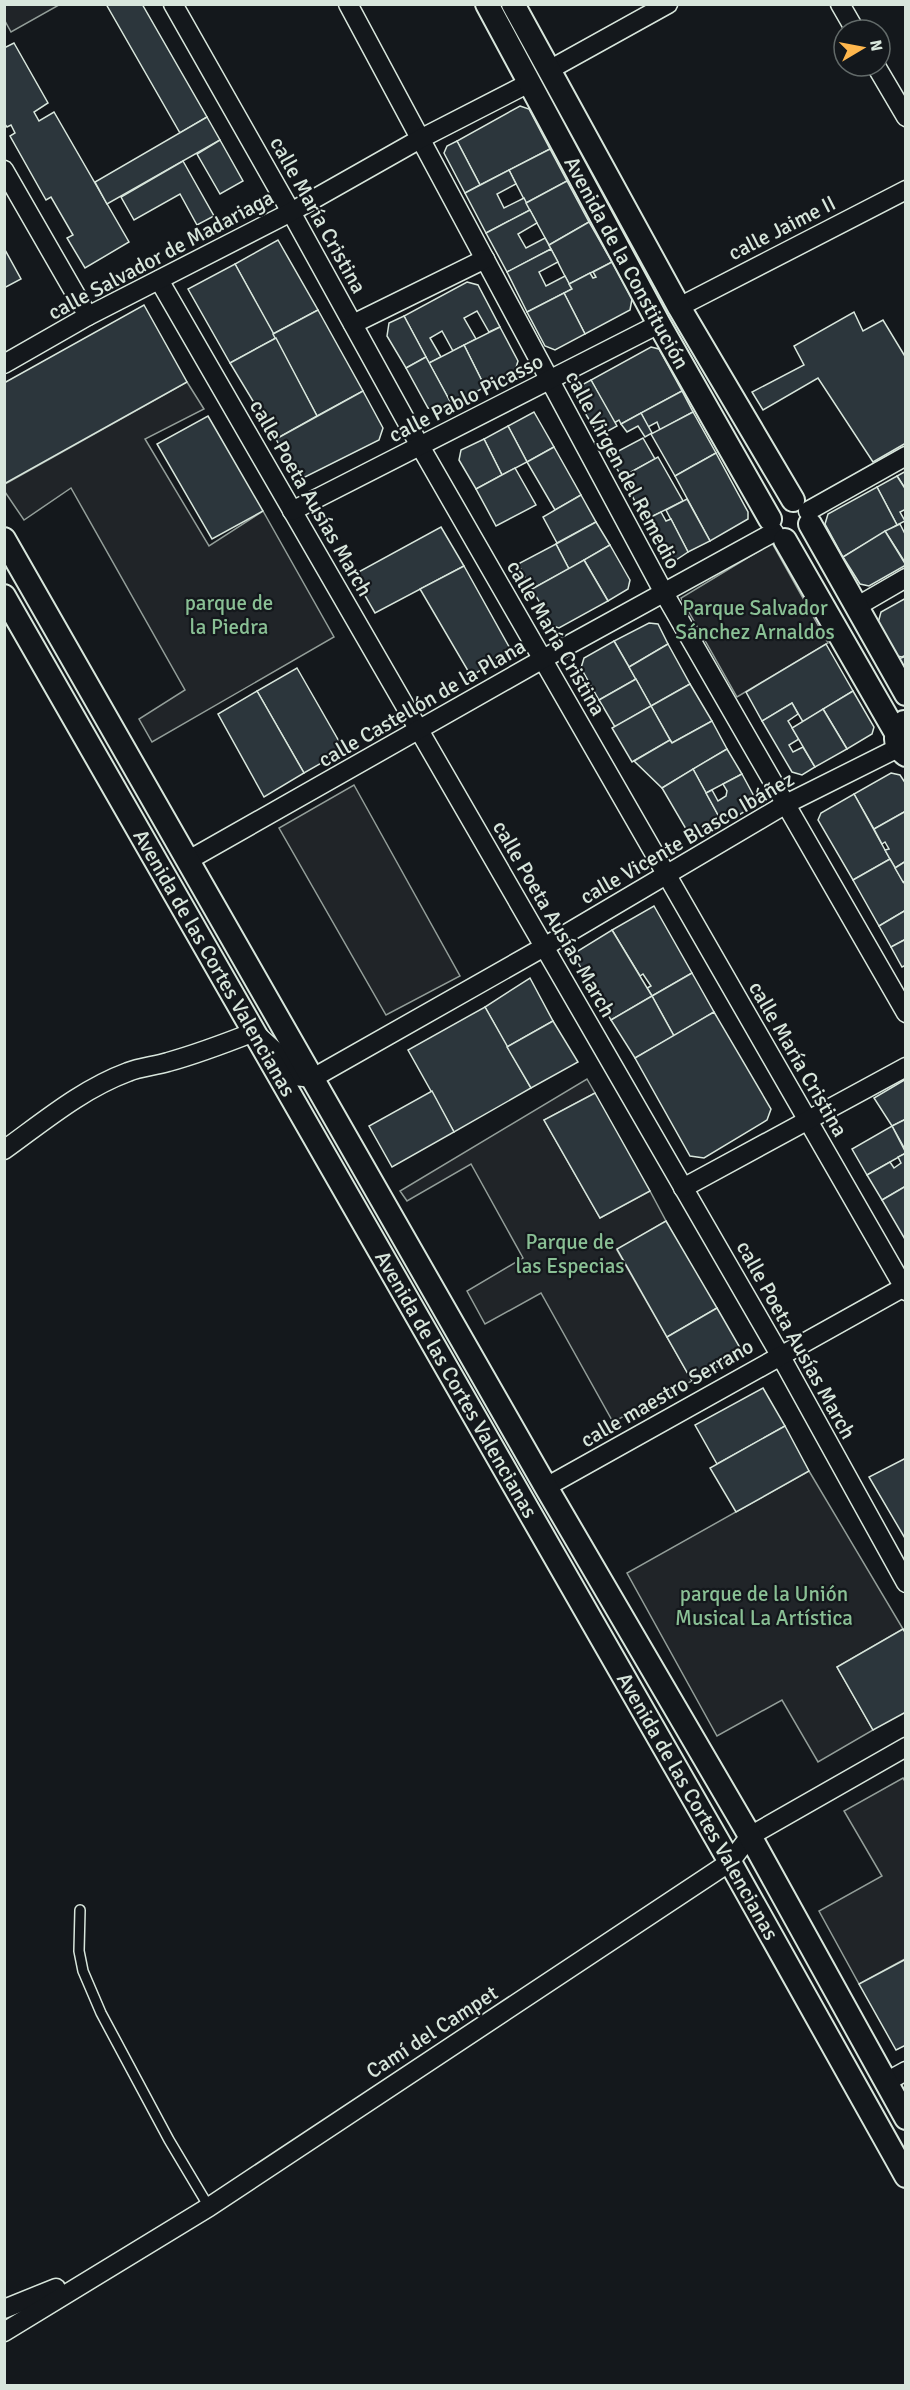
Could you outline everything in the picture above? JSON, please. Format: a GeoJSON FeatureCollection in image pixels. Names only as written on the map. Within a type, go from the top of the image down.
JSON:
{"type":"FeatureCollection","features":[{"type":"Feature","properties":{"kind":"street","name":"calle María Cristina"},"geometry":{"type":"LineString","coordinates":[[173,4],[420,446],[905,1288]]}},
{"type":"Feature","properties":{"kind":"street","name":"calle Virgen del Remedio"},"geometry":{"type":"LineString","coordinates":[[348,4],[664,593],[906,1013]]}},
{"type":"Feature","properties":{"kind":"street","name":"Avenida de la Constitución"},"geometry":{"type":"LineString","coordinates":[[487,4],[658,324],[776,530],[901,739]]}},
{"type":"Feature","properties":{"kind":"street","name":"Avenida de la Constitución"},"geometry":{"type":"LineString","coordinates":[[513,4],[679,307],[804,512],[906,694]]}},
{"type":"Feature","properties":{"kind":"street"},"geometry":{"type":"LineString","coordinates":[[549,70],[668,4]]}},
{"type":"Feature","properties":{"kind":"street"},"geometry":{"type":"LineString","coordinates":[[840,4],[848,18]]}},
{"type":"Feature","properties":{"kind":"street"},"geometry":{"type":"LineString","coordinates":[[883,78],[906,117]]}},
{"type":"Feature","properties":{"kind":"street","name":"calle Salvador de Madariaga"},"geometry":{"type":"LineString","coordinates":[[4,364],[88,316],[291,212],[420,139],[529,83]]}},
{"type":"Feature","properties":{"kind":"street"},"geometry":{"type":"LineString","coordinates":[[4,170],[88,316]]}},
{"type":"Feature","properties":{"kind":"street","name":"calle Jaime II"},"geometry":{"type":"LineString","coordinates":[[679,307],[906,190]]}},
{"type":"Feature","properties":{"kind":"street"},"geometry":{"type":"LineString","coordinates":[[352,324],[485,259]]}},
{"type":"Feature","properties":{"kind":"street","name":"calle Poeta Ausías March"},"geometry":{"type":"LineString","coordinates":[[159,280],[780,1355],[906,1583]]}},
{"type":"Feature","properties":{"kind":"street","name":"calle Pablo Picasso"},"geometry":{"type":"LineString","coordinates":[[292,511],[658,324]]}},
{"type":"Feature","properties":{"kind":"street"},"geometry":{"type":"LineString","coordinates":[[804,512],[808,530],[798,539],[776,530],[775,507],[780,503],[804,512],[906,456]]}},
{"type":"Feature","properties":{"kind":"street","name":"calle Castellón de la Plana"},"geometry":{"type":"LineString","coordinates":[[187,861],[776,530]]}},
{"type":"Feature","properties":{"kind":"street","name":"Avenida de las Cortes Valencianas"},"geometry":{"type":"LineString","coordinates":[[4,539],[546,1487],[750,1836],[896,2077],[906,2118]]}},
{"type":"Feature","properties":{"kind":"street"},"geometry":{"type":"LineString","coordinates":[[856,607],[906,578]]}},
{"type":"Feature","properties":{"kind":"street","name":"Avenida de las Cortes Valencianas"},"geometry":{"type":"LineString","coordinates":[[4,596],[730,1862],[906,2176]]}},
{"type":"Feature","properties":{"kind":"street","name":"calle Vicente Blasco Ibáñez"},"geometry":{"type":"LineString","coordinates":[[313,1078],[544,947],[901,739]]}},
{"type":"Feature","properties":{"kind":"street"},"geometry":{"type":"LineString","coordinates":[[4,1150],[48,1116],[97,1086],[129,1071],[188,1056],[254,1032],[276,1052],[294,1076],[313,1078]]}},
{"type":"Feature","properties":{"kind":"street"},"geometry":{"type":"LineString","coordinates":[[683,1188],[906,1067]]}},
{"type":"Feature","properties":{"kind":"street","name":"calle maestro Serrano"},"geometry":{"type":"LineString","coordinates":[[546,1487],[780,1355],[905,1288]]}},
{"type":"Feature","properties":{"kind":"street"},"geometry":{"type":"LineString","coordinates":[[750,1836],[906,1747]]}},
{"type":"Feature","properties":{"kind":"street","name":"Camí del Campet"},"geometry":{"type":"LineString","coordinates":[[4,2332],[208,2207],[730,1862],[750,1836]]}},
{"type":"Feature","properties":{"kind":"street","name":"Camí del Campet"},"geometry":{"type":"LineString","coordinates":[[4,2310],[129,2256]]}},
{"type":"Feature","properties":{"kind":"lane"},"geometry":{"type":"LineString","coordinates":[[80,1910],[79,1951],[83,1971],[101,2013],[208,2207]]}},
{"type":"Feature","properties":{"kind":"green space"},"geometry":{"type":"Polygon","coordinates":[[[4,5],[59,5],[11,32],[5,21],[4,5]]]}},
{"type":"Feature","properties":{"kind":"green space","name":"parque de la Piedra"},"geometry":{"type":"Polygon","coordinates":[[[187,382],[204,409],[145,439],[209,546],[263,511],[334,637],[152,742],[139,719],[185,690],[71,488],[24,520],[5,492],[5,484],[187,382]]]}},
{"type":"Feature","properties":{"kind":"green space","name":"Parque Salvador Sánchez Arnaldos"},"geometry":{"type":"Polygon","coordinates":[[[772,543],[828,643],[737,697],[681,598],[772,543]]]}},
{"type":"Feature","properties":{"kind":"green space"},"geometry":{"type":"Polygon","coordinates":[[[354,785],[460,976],[386,1015],[279,828],[354,785]]]}},
{"type":"Feature","properties":{"kind":"green space","name":"Parque de las Especias"},"geometry":{"type":"Polygon","coordinates":[[[587,1079],[595,1093],[544,1120],[600,1218],[650,1191],[666,1221],[617,1250],[692,1381],[613,1422],[541,1293],[485,1324],[467,1291],[523,1258],[471,1164],[407,1201],[400,1191],[587,1079]]]}},
{"type":"Feature","properties":{"kind":"green space","name":"parque de la Unión Musical La Artística"},"geometry":{"type":"Polygon","coordinates":[[[809,1471],[903,1629],[837,1667],[873,1730],[818,1762],[782,1700],[717,1736],[627,1573],[809,1471]]]}},
{"type":"Feature","properties":{"kind":"green space"},"geometry":{"type":"Polygon","coordinates":[[[903,1778],[906,1783],[905,1959],[859,1984],[819,1911],[882,1876],[844,1811],[903,1778]]]}},
{"type":"Feature","properties":{"kind":"building"},"geometry":{"type":"Polygon","coordinates":[[[106,4],[142,4],[207,117],[180,133],[106,4]]]}},
{"type":"Feature","properties":{"kind":"building"},"geometry":{"type":"Polygon","coordinates":[[[14,43],[48,103],[34,112],[39,121],[54,112],[129,242],[85,268],[67,238],[73,235],[51,197],[46,200],[10,136],[15,133],[11,125],[7,127],[4,123],[4,48],[14,43]]]}},
{"type":"Feature","properties":{"kind":"building"},"geometry":{"type":"Polygon","coordinates":[[[520,106],[529,109],[550,149],[480,185],[457,141],[520,106]]]}},
{"type":"Feature","properties":{"kind":"building"},"geometry":{"type":"Polygon","coordinates":[[[207,117],[220,140],[107,204],[95,182],[207,117]]]}},
{"type":"Feature","properties":{"kind":"building"},"geometry":{"type":"Polygon","coordinates":[[[220,140],[243,181],[220,194],[197,154],[220,140]]]}},
{"type":"Feature","properties":{"kind":"building"},"geometry":{"type":"Polygon","coordinates":[[[457,141],[480,185],[465,193],[444,153],[447,146],[457,141]]]}},
{"type":"Feature","properties":{"kind":"building"},"geometry":{"type":"Polygon","coordinates":[[[550,149],[567,181],[526,203],[509,170],[550,149]]]}},
{"type":"Feature","properties":{"kind":"building"},"geometry":{"type":"Polygon","coordinates":[[[183,161],[214,216],[197,225],[180,194],[134,220],[121,197],[183,161]]]}},
{"type":"Feature","properties":{"kind":"building"},"geometry":{"type":"Polygon","coordinates":[[[509,170],[516,184],[497,194],[504,208],[524,198],[530,210],[486,233],[465,193],[509,170]]]}},
{"type":"Feature","properties":{"kind":"building"},"geometry":{"type":"Polygon","coordinates":[[[567,181],[589,222],[549,245],[526,203],[567,181]]]}},
{"type":"Feature","properties":{"kind":"building"},"geometry":{"type":"Polygon","coordinates":[[[530,210],[537,223],[518,234],[526,248],[545,238],[551,249],[507,272],[486,233],[530,210]]]}},
{"type":"Feature","properties":{"kind":"building"},"geometry":{"type":"Polygon","coordinates":[[[589,222],[612,262],[569,284],[549,245],[589,222]]]}},
{"type":"Feature","properties":{"kind":"building"},"geometry":{"type":"Polygon","coordinates":[[[278,240],[318,310],[273,334],[235,264],[278,240]]]}},
{"type":"Feature","properties":{"kind":"building"},"geometry":{"type":"Polygon","coordinates":[[[4,248],[21,279],[4,288],[4,248]]]}},
{"type":"Feature","properties":{"kind":"building"},"geometry":{"type":"Polygon","coordinates":[[[551,249],[558,262],[539,272],[546,286],[565,276],[572,289],[527,312],[507,272],[551,249]]]}},
{"type":"Feature","properties":{"kind":"building"},"geometry":{"type":"Polygon","coordinates":[[[612,262],[632,299],[630,310],[585,334],[564,293],[572,289],[569,284],[590,273],[593,278],[596,277],[593,272],[612,262]]]}},
{"type":"Feature","properties":{"kind":"building"},"geometry":{"type":"Polygon","coordinates":[[[235,264],[276,338],[230,363],[188,289],[235,264]]]}},
{"type":"Feature","properties":{"kind":"building"},"geometry":{"type":"Polygon","coordinates":[[[467,282],[478,285],[500,327],[489,332],[477,311],[464,318],[476,339],[453,351],[442,331],[430,338],[441,357],[429,363],[404,316],[467,282]]]}},
{"type":"Feature","properties":{"kind":"building"},"geometry":{"type":"Polygon","coordinates":[[[564,293],[585,334],[555,350],[545,346],[527,312],[564,293]]]}},
{"type":"Feature","properties":{"kind":"building"},"geometry":{"type":"Polygon","coordinates":[[[144,305],[187,382],[4,484],[4,383],[144,305]]]}},
{"type":"Feature","properties":{"kind":"building"},"geometry":{"type":"Polygon","coordinates":[[[318,310],[363,391],[317,416],[273,334],[318,310]]]}},
{"type":"Feature","properties":{"kind":"building"},"geometry":{"type":"Polygon","coordinates":[[[854,312],[863,331],[883,320],[906,358],[906,443],[873,462],[818,378],[763,410],[752,392],[804,365],[794,346],[854,312]]]}},
{"type":"Feature","properties":{"kind":"building"},"geometry":{"type":"Polygon","coordinates":[[[404,316],[426,357],[406,368],[387,336],[389,323],[404,316]]]}},
{"type":"Feature","properties":{"kind":"building"},"geometry":{"type":"Polygon","coordinates":[[[500,327],[518,361],[515,371],[485,387],[464,345],[500,327]]]}},
{"type":"Feature","properties":{"kind":"building"},"geometry":{"type":"Polygon","coordinates":[[[276,338],[317,416],[276,439],[230,363],[276,338]]]}},
{"type":"Feature","properties":{"kind":"building"},"geometry":{"type":"Polygon","coordinates":[[[464,345],[485,387],[452,405],[429,363],[464,345]]]}},
{"type":"Feature","properties":{"kind":"building"},"geometry":{"type":"Polygon","coordinates":[[[651,347],[659,349],[682,391],[621,424],[619,420],[614,423],[591,380],[651,347]]]}},
{"type":"Feature","properties":{"kind":"building"},"geometry":{"type":"Polygon","coordinates":[[[426,357],[452,405],[442,411],[428,408],[406,368],[426,357]]]}},
{"type":"Feature","properties":{"kind":"building"},"geometry":{"type":"Polygon","coordinates":[[[591,380],[617,426],[599,436],[576,398],[578,387],[591,380]]]}},
{"type":"Feature","properties":{"kind":"building"},"geometry":{"type":"Polygon","coordinates":[[[363,391],[383,428],[379,440],[305,477],[296,476],[276,439],[363,391]]]}},
{"type":"Feature","properties":{"kind":"building"},"geometry":{"type":"Polygon","coordinates":[[[682,391],[693,412],[660,430],[657,422],[648,427],[641,413],[682,391]]]}},
{"type":"Feature","properties":{"kind":"building"},"geometry":{"type":"Polygon","coordinates":[[[534,412],[554,447],[527,462],[508,426],[534,412]]]}},
{"type":"Feature","properties":{"kind":"building"},"geometry":{"type":"Polygon","coordinates":[[[693,412],[716,453],[675,476],[651,434],[693,412]]]}},
{"type":"Feature","properties":{"kind":"building"},"geometry":{"type":"Polygon","coordinates":[[[641,413],[652,433],[645,437],[638,426],[627,432],[621,424],[641,413]]]}},
{"type":"Feature","properties":{"kind":"building"},"geometry":{"type":"Polygon","coordinates":[[[208,416],[263,511],[212,539],[157,444],[208,416]]]}},
{"type":"Feature","properties":{"kind":"building"},"geometry":{"type":"Polygon","coordinates":[[[508,426],[527,462],[502,475],[484,439],[508,426]]]}},
{"type":"Feature","properties":{"kind":"building"},"geometry":{"type":"Polygon","coordinates":[[[643,438],[655,459],[622,477],[609,456],[643,438]]]}},
{"type":"Feature","properties":{"kind":"building"},"geometry":{"type":"Polygon","coordinates":[[[484,439],[502,475],[476,489],[459,460],[461,450],[484,439]]]}},
{"type":"Feature","properties":{"kind":"building"},"geometry":{"type":"Polygon","coordinates":[[[554,447],[581,495],[555,510],[527,462],[554,447]]]}},
{"type":"Feature","properties":{"kind":"building"},"geometry":{"type":"Polygon","coordinates":[[[716,453],[748,512],[748,519],[710,541],[675,476],[716,453]]]}},
{"type":"Feature","properties":{"kind":"building"},"geometry":{"type":"Polygon","coordinates":[[[658,457],[683,501],[645,520],[622,477],[658,457]]]}},
{"type":"Feature","properties":{"kind":"building"},"geometry":{"type":"Polygon","coordinates":[[[515,468],[536,505],[496,526],[476,489],[515,468]]]}},
{"type":"Feature","properties":{"kind":"building"},"geometry":{"type":"Polygon","coordinates":[[[906,471],[906,490],[897,476],[906,471]]]}},
{"type":"Feature","properties":{"kind":"building"},"geometry":{"type":"Polygon","coordinates":[[[897,476],[906,490],[906,509],[900,512],[905,521],[897,525],[877,487],[897,476]]]}},
{"type":"Feature","properties":{"kind":"building"},"geometry":{"type":"Polygon","coordinates":[[[877,487],[897,525],[843,557],[825,524],[828,514],[877,487]]]}},
{"type":"Feature","properties":{"kind":"building"},"geometry":{"type":"Polygon","coordinates":[[[581,495],[596,522],[557,543],[543,517],[581,495]]]}},
{"type":"Feature","properties":{"kind":"building"},"geometry":{"type":"Polygon","coordinates":[[[687,499],[710,541],[688,552],[666,510],[687,499]]]}},
{"type":"Feature","properties":{"kind":"building"},"geometry":{"type":"Polygon","coordinates":[[[661,512],[666,521],[671,519],[688,552],[676,560],[668,558],[645,520],[661,512]]]}},
{"type":"Feature","properties":{"kind":"building"},"geometry":{"type":"Polygon","coordinates":[[[596,522],[610,545],[569,569],[556,544],[596,522]]]}},
{"type":"Feature","properties":{"kind":"building"},"geometry":{"type":"Polygon","coordinates":[[[900,524],[906,536],[906,564],[885,531],[900,524]]]}},
{"type":"Feature","properties":{"kind":"building"},"geometry":{"type":"Polygon","coordinates":[[[441,527],[464,566],[375,613],[353,575],[441,527]]]}},
{"type":"Feature","properties":{"kind":"building"},"geometry":{"type":"Polygon","coordinates":[[[885,531],[906,565],[869,586],[860,584],[843,557],[885,531]]]}},
{"type":"Feature","properties":{"kind":"building"},"geometry":{"type":"Polygon","coordinates":[[[556,544],[569,569],[532,589],[518,564],[556,544]]]}},
{"type":"Feature","properties":{"kind":"building"},"geometry":{"type":"Polygon","coordinates":[[[610,545],[630,580],[628,589],[608,601],[584,560],[610,545]]]}},
{"type":"Feature","properties":{"kind":"building"},"geometry":{"type":"Polygon","coordinates":[[[584,560],[608,601],[559,628],[553,626],[532,589],[584,560]]]}},
{"type":"Feature","properties":{"kind":"building"},"geometry":{"type":"Polygon","coordinates":[[[464,566],[512,652],[471,676],[420,589],[464,566]]]}},
{"type":"Feature","properties":{"kind":"building"},"geometry":{"type":"Polygon","coordinates":[[[906,598],[906,655],[902,657],[897,656],[878,623],[881,612],[906,598]]]}},
{"type":"Feature","properties":{"kind":"building"},"geometry":{"type":"Polygon","coordinates":[[[649,623],[658,624],[668,644],[629,667],[614,641],[649,623]]]}},
{"type":"Feature","properties":{"kind":"building"},"geometry":{"type":"Polygon","coordinates":[[[614,641],[636,679],[599,700],[581,668],[584,658],[614,641]]]}},
{"type":"Feature","properties":{"kind":"building"},"geometry":{"type":"Polygon","coordinates":[[[668,644],[690,684],[651,706],[629,667],[668,644]]]}},
{"type":"Feature","properties":{"kind":"building"},"geometry":{"type":"Polygon","coordinates":[[[826,644],[853,691],[803,722],[792,703],[762,721],[746,692],[826,644]]]}},
{"type":"Feature","properties":{"kind":"building"},"geometry":{"type":"Polygon","coordinates":[[[906,656],[906,677],[896,660],[906,656]]]}},
{"type":"Feature","properties":{"kind":"building"},"geometry":{"type":"Polygon","coordinates":[[[297,668],[344,750],[304,773],[257,691],[297,668]]]}},
{"type":"Feature","properties":{"kind":"building"},"geometry":{"type":"Polygon","coordinates":[[[636,679],[651,706],[615,727],[599,700],[636,679]]]}},
{"type":"Feature","properties":{"kind":"building"},"geometry":{"type":"Polygon","coordinates":[[[690,684],[712,721],[672,743],[651,706],[690,684]]]}},
{"type":"Feature","properties":{"kind":"building"},"geometry":{"type":"Polygon","coordinates":[[[257,691],[304,773],[264,797],[218,714],[257,691]]]}},
{"type":"Feature","properties":{"kind":"building"},"geometry":{"type":"Polygon","coordinates":[[[853,691],[874,727],[872,734],[847,749],[823,709],[853,691]]]}},
{"type":"Feature","properties":{"kind":"building"},"geometry":{"type":"Polygon","coordinates":[[[792,703],[798,714],[788,721],[799,739],[789,745],[793,752],[803,747],[815,767],[802,775],[792,772],[762,721],[792,703]]]}},
{"type":"Feature","properties":{"kind":"building"},"geometry":{"type":"Polygon","coordinates":[[[651,706],[670,740],[632,762],[612,728],[651,706]]]}},
{"type":"Feature","properties":{"kind":"building"},"geometry":{"type":"Polygon","coordinates":[[[823,709],[847,749],[815,767],[792,728],[823,709]]]}},
{"type":"Feature","properties":{"kind":"building"},"geometry":{"type":"Polygon","coordinates":[[[712,721],[727,749],[662,788],[634,761],[670,740],[672,743],[712,721]]]}},
{"type":"Feature","properties":{"kind":"building"},"geometry":{"type":"Polygon","coordinates":[[[727,749],[742,774],[706,793],[693,769],[727,749]]]}},
{"type":"Feature","properties":{"kind":"building"},"geometry":{"type":"Polygon","coordinates":[[[693,769],[723,824],[693,841],[662,788],[693,769]]]}},
{"type":"Feature","properties":{"kind":"building"},"geometry":{"type":"Polygon","coordinates":[[[891,773],[900,775],[906,784],[906,811],[874,829],[854,794],[891,773]]]}},
{"type":"Feature","properties":{"kind":"building"},"geometry":{"type":"Polygon","coordinates":[[[742,774],[756,800],[756,805],[723,824],[706,793],[712,790],[718,801],[726,796],[727,791],[723,784],[742,774]]]}},
{"type":"Feature","properties":{"kind":"building"},"geometry":{"type":"Polygon","coordinates":[[[854,794],[890,859],[853,880],[818,820],[821,813],[854,794]]]}},
{"type":"Feature","properties":{"kind":"building"},"geometry":{"type":"Polygon","coordinates":[[[906,811],[906,861],[895,868],[885,850],[889,849],[885,842],[882,844],[874,829],[906,811]]]}},
{"type":"Feature","properties":{"kind":"building"},"geometry":{"type":"Polygon","coordinates":[[[890,859],[906,886],[906,910],[879,926],[853,880],[890,859]]]}},
{"type":"Feature","properties":{"kind":"building"},"geometry":{"type":"Polygon","coordinates":[[[906,861],[906,880],[903,882],[895,868],[906,861]]]}},
{"type":"Feature","properties":{"kind":"building"},"geometry":{"type":"Polygon","coordinates":[[[654,906],[692,973],[652,996],[647,988],[651,986],[643,974],[640,976],[612,930],[654,906]]]}},
{"type":"Feature","properties":{"kind":"building"},"geometry":{"type":"Polygon","coordinates":[[[906,910],[906,939],[891,947],[879,926],[906,910]]]}},
{"type":"Feature","properties":{"kind":"building"},"geometry":{"type":"Polygon","coordinates":[[[612,930],[652,996],[611,1020],[573,954],[612,930]]]}},
{"type":"Feature","properties":{"kind":"building"},"geometry":{"type":"Polygon","coordinates":[[[906,939],[906,965],[902,967],[891,947],[906,939]]]}},
{"type":"Feature","properties":{"kind":"building"},"geometry":{"type":"Polygon","coordinates":[[[692,973],[714,1012],[674,1036],[652,996],[692,973]]]}},
{"type":"Feature","properties":{"kind":"building"},"geometry":{"type":"Polygon","coordinates":[[[530,978],[553,1021],[507,1047],[485,1007],[530,978]]]}},
{"type":"Feature","properties":{"kind":"building"},"geometry":{"type":"Polygon","coordinates":[[[652,996],[674,1036],[635,1058],[611,1020],[652,996]]]}},
{"type":"Feature","properties":{"kind":"building"},"geometry":{"type":"Polygon","coordinates":[[[485,1007],[531,1088],[454,1132],[408,1050],[485,1007]]]}},
{"type":"Feature","properties":{"kind":"building"},"geometry":{"type":"Polygon","coordinates":[[[714,1012],[771,1109],[767,1120],[704,1158],[690,1156],[635,1058],[714,1012]]]}},
{"type":"Feature","properties":{"kind":"building"},"geometry":{"type":"Polygon","coordinates":[[[553,1021],[578,1062],[531,1088],[507,1047],[553,1021]]]}},
{"type":"Feature","properties":{"kind":"building"},"geometry":{"type":"Polygon","coordinates":[[[906,1079],[906,1119],[892,1126],[874,1098],[906,1079]]]}},
{"type":"Feature","properties":{"kind":"building"},"geometry":{"type":"Polygon","coordinates":[[[432,1091],[454,1132],[392,1167],[369,1126],[432,1091]]]}},
{"type":"Feature","properties":{"kind":"building"},"geometry":{"type":"Polygon","coordinates":[[[595,1093],[650,1191],[600,1218],[544,1120],[595,1093]]]}},
{"type":"Feature","properties":{"kind":"building"},"geometry":{"type":"Polygon","coordinates":[[[906,1119],[906,1151],[892,1126],[906,1119]]]}},
{"type":"Feature","properties":{"kind":"building"},"geometry":{"type":"Polygon","coordinates":[[[892,1126],[906,1153],[867,1175],[852,1149],[892,1126]]]}},
{"type":"Feature","properties":{"kind":"building"},"geometry":{"type":"Polygon","coordinates":[[[906,1153],[906,1186],[882,1200],[867,1175],[890,1162],[894,1168],[901,1163],[898,1157],[906,1153]]]}},
{"type":"Feature","properties":{"kind":"building"},"geometry":{"type":"Polygon","coordinates":[[[906,1186],[906,1241],[882,1200],[906,1186]]]}},
{"type":"Feature","properties":{"kind":"building"},"geometry":{"type":"Polygon","coordinates":[[[666,1221],[717,1308],[667,1337],[617,1249],[666,1221]]]}},
{"type":"Feature","properties":{"kind":"building"},"geometry":{"type":"Polygon","coordinates":[[[717,1308],[743,1353],[692,1381],[667,1337],[717,1308]]]}},
{"type":"Feature","properties":{"kind":"building"},"geometry":{"type":"Polygon","coordinates":[[[763,1388],[785,1426],[717,1464],[695,1425],[763,1388]]]}},
{"type":"Feature","properties":{"kind":"building"},"geometry":{"type":"Polygon","coordinates":[[[785,1426],[809,1471],[736,1512],[710,1468],[785,1426]]]}},
{"type":"Feature","properties":{"kind":"building"},"geometry":{"type":"Polygon","coordinates":[[[906,1458],[906,1540],[869,1477],[906,1458]]]}},
{"type":"Feature","properties":{"kind":"building"},"geometry":{"type":"Polygon","coordinates":[[[903,1629],[906,1634],[906,1712],[873,1730],[837,1667],[903,1629]]]}},
{"type":"Feature","properties":{"kind":"building"},"geometry":{"type":"Polygon","coordinates":[[[906,1959],[906,2045],[896,2050],[859,1984],[906,1959]]]}}]}
